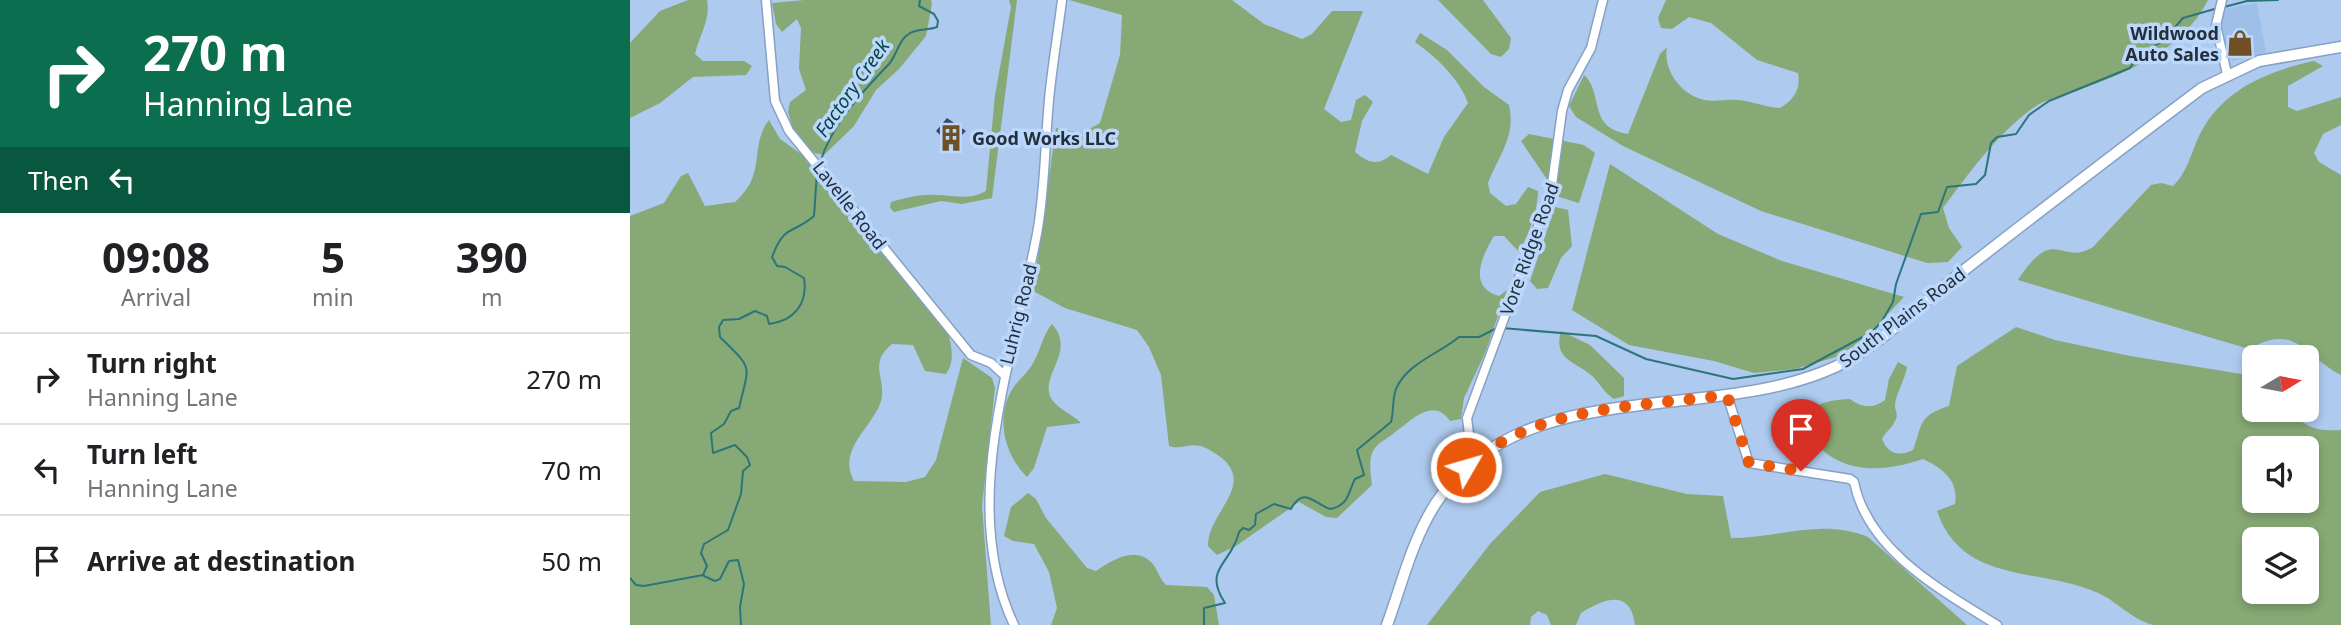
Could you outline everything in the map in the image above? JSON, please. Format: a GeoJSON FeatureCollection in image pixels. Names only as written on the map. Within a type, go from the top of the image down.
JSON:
{"type":"FeatureCollection","features":[{"type":"Feature","properties":{"kind":"main road","name":"South Plains Road"},"geometry":{"type":"LineString","coordinates":[[1387,625],[1422,527],[1455,477],[1503,439],[1559,419],[1727,395],[1810,376],[1856,354],[2158,121],[2227,74],[2259,61],[2341,47]]}},
{"type":"Feature","properties":{"kind":"street","name":"Lavelle Road"},"geometry":{"type":"LineString","coordinates":[[766,0],[775,101],[780,116],[971,355],[991,363],[1003,374]]}},
{"type":"Feature","properties":{"kind":"street","name":"Luhrig Road"},"geometry":{"type":"LineString","coordinates":[[1014,625],[996,567],[992,527],[993,445],[1003,374],[1038,226],[1049,101],[1062,0]]}},
{"type":"Feature","properties":{"kind":"street","name":"Vore Ridge Road"},"geometry":{"type":"LineString","coordinates":[[1478,457],[1469,434],[1467,418],[1551,192],[1562,111],[1568,90],[1595,39],[1603,0]]}},
{"type":"Feature","properties":{"kind":"street"},"geometry":{"type":"LineString","coordinates":[[2220,4],[2216,25],[2227,74]]}},
{"type":"Feature","properties":{"kind":"street"},"geometry":{"type":"LineString","coordinates":[[1727,395],[1749,463],[1850,480],[1862,512],[1873,530],[1914,569],[1997,625]]}},
{"type":"Feature","properties":{"kind":"shaded area"},"geometry":{"type":"Polygon","coordinates":[[[2257,3],[2266,52],[2232,61],[2226,52],[2221,27],[2224,9],[2257,3]]]}},
{"type":"Feature","properties":{"kind":"green space"},"geometry":{"type":"Polygon","coordinates":[[[688,0],[707,0],[708,7],[695,54],[703,61],[744,61],[752,66],[746,75],[693,77],[660,103],[630,118],[630,43],[660,11],[688,0]]]}},
{"type":"Feature","properties":{"kind":"green space"},"geometry":{"type":"Polygon","coordinates":[[[804,0],[931,0],[932,4],[926,36],[899,69],[876,90],[854,126],[824,155],[814,153],[794,132],[788,112],[790,102],[806,90],[799,69],[801,28],[797,19],[782,32],[776,24],[772,3],[804,0]]]}},
{"type":"Feature","properties":{"kind":"green space"},"geometry":{"type":"Polygon","coordinates":[[[1009,0],[1017,0],[992,198],[962,204],[941,201],[894,212],[890,208],[891,202],[908,198],[930,195],[968,197],[986,191],[995,95],[1011,7],[1009,0]]]}},
{"type":"Feature","properties":{"kind":"green space"},"geometry":{"type":"Polygon","coordinates":[[[1069,0],[1232,0],[1264,24],[1302,39],[1312,34],[1332,11],[1363,11],[1324,109],[1341,122],[1351,120],[1356,100],[1365,95],[1373,102],[1362,121],[1355,152],[1373,162],[1382,161],[1391,155],[1428,174],[1444,137],[1468,103],[1459,85],[1446,69],[1415,42],[1420,33],[1447,50],[1484,87],[1509,105],[1510,127],[1505,146],[1488,183],[1490,193],[1506,206],[1516,204],[1528,187],[1538,191],[1536,206],[1529,231],[1518,251],[1504,236],[1494,236],[1482,261],[1480,278],[1483,286],[1499,296],[1507,290],[1485,353],[1464,398],[1461,419],[1450,421],[1436,411],[1422,413],[1380,443],[1373,451],[1371,459],[1372,485],[1337,518],[1326,517],[1299,502],[1236,546],[1217,555],[1208,546],[1214,523],[1231,492],[1234,481],[1232,471],[1223,459],[1201,446],[1169,446],[1161,375],[1149,347],[1137,330],[1065,308],[1033,291],[1056,128],[1082,133],[1100,123],[1120,55],[1122,15],[1069,0]]]}},
{"type":"Feature","properties":{"kind":"green space"},"geometry":{"type":"Polygon","coordinates":[[[1438,0],[1483,0],[1511,38],[1509,49],[1501,57],[1491,54],[1438,0]]]}},
{"type":"Feature","properties":{"kind":"green space"},"geometry":{"type":"Polygon","coordinates":[[[1666,0],[2208,0],[2184,33],[2152,57],[2116,75],[2043,102],[2008,129],[1943,208],[1949,228],[1962,247],[1948,262],[1927,263],[1761,211],[1623,146],[1576,117],[1569,106],[1584,75],[1594,91],[1601,117],[1607,125],[1628,134],[1660,54],[1667,47],[1666,56],[1675,80],[1695,97],[1708,101],[1733,100],[1780,108],[1793,98],[1798,84],[1798,73],[1757,60],[1711,23],[1689,17],[1672,29],[1661,28],[1658,18],[1666,0]]]}},
{"type":"Feature","properties":{"kind":"green space"},"geometry":{"type":"Polygon","coordinates":[[[2314,61],[2323,66],[2288,86],[2288,107],[2297,111],[2341,97],[2341,125],[2323,134],[2314,153],[2319,162],[2341,175],[2341,375],[2319,360],[2319,345],[2299,345],[2278,339],[2242,347],[2018,280],[2030,263],[2049,250],[2073,253],[2093,247],[2151,185],[2161,183],[2173,186],[2186,168],[2200,134],[2221,105],[2248,84],[2280,70],[2314,61]]]}},
{"type":"Feature","properties":{"kind":"green space"},"geometry":{"type":"Polygon","coordinates":[[[769,120],[780,139],[815,164],[948,333],[952,359],[946,374],[925,371],[913,345],[892,344],[884,352],[879,366],[882,387],[880,404],[852,450],[849,460],[854,481],[906,482],[925,477],[936,460],[963,358],[992,378],[995,388],[982,506],[991,625],[630,625],[630,216],[664,203],[681,176],[688,173],[705,206],[735,202],[751,181],[759,141],[769,120]]]}},
{"type":"Feature","properties":{"kind":"green space"},"geometry":{"type":"Polygon","coordinates":[[[1529,134],[1584,145],[1595,153],[1579,203],[1559,197],[1521,141],[1529,134]]]}},
{"type":"Feature","properties":{"kind":"green space"},"geometry":{"type":"Polygon","coordinates":[[[1610,164],[1718,234],[1782,261],[1904,297],[1860,343],[1836,357],[1795,369],[1754,373],[1714,361],[1629,345],[1572,310],[1610,164]]]}},
{"type":"Feature","properties":{"kind":"green space"},"geometry":{"type":"Polygon","coordinates":[[[1555,207],[1568,210],[1572,246],[1561,258],[1548,288],[1537,289],[1530,281],[1555,207]]]}},
{"type":"Feature","properties":{"kind":"green space"},"geometry":{"type":"Polygon","coordinates":[[[1052,324],[1059,334],[1061,344],[1050,381],[1051,398],[1081,423],[1047,427],[1034,468],[1027,477],[1019,468],[1008,446],[1003,423],[1004,411],[1013,388],[1031,367],[1052,324]]]}},
{"type":"Feature","properties":{"kind":"green space"},"geometry":{"type":"Polygon","coordinates":[[[2016,327],[2055,340],[2130,356],[2242,374],[2242,422],[2303,422],[2313,428],[2341,430],[2341,625],[2146,623],[2098,593],[2075,585],[2005,570],[1984,563],[1965,551],[1949,535],[1937,511],[1955,504],[1956,496],[1952,482],[1937,466],[1923,459],[1872,468],[1841,462],[1814,442],[1803,426],[1810,412],[1820,404],[1850,399],[1868,406],[1885,400],[1889,379],[1898,362],[1907,367],[1895,405],[1897,417],[1882,439],[1891,451],[1899,454],[1913,450],[1927,417],[1949,406],[1957,366],[2016,327]]]}},
{"type":"Feature","properties":{"kind":"green space"},"geometry":{"type":"Polygon","coordinates":[[[1561,331],[1590,345],[1624,378],[1624,396],[1614,399],[1591,375],[1562,354],[1559,340],[1561,331]]]}},
{"type":"Feature","properties":{"kind":"green space"},"geometry":{"type":"Polygon","coordinates":[[[1605,474],[1687,494],[1723,496],[1731,538],[1817,529],[1834,529],[1868,537],[1967,625],[1635,625],[1628,606],[1615,600],[1598,604],[1581,613],[1576,625],[1551,625],[1547,615],[1538,611],[1531,617],[1530,625],[1427,625],[1490,544],[1540,492],[1605,474]]]}},
{"type":"Feature","properties":{"kind":"green space"},"geometry":{"type":"Polygon","coordinates":[[[1028,493],[1036,499],[1046,518],[1087,568],[1096,571],[1125,556],[1141,556],[1155,567],[1166,585],[1207,587],[1214,595],[1219,625],[1051,625],[1057,608],[1049,572],[1034,544],[1013,541],[1004,536],[1011,507],[1028,493]]]}},
{"type":"Feature","properties":{"kind":"building","name":"Good Works LLC"},"geometry":{"type":"Polygon","coordinates":[[[947,118],[966,131],[951,146],[936,131],[947,118]]]}},
{"type":"Feature","properties":{"kind":"waterway","name":"Factory Creek"},"geometry":{"type":"LineString","coordinates":[[820,163],[840,122],[889,64],[903,39],[909,33],[937,27],[938,21],[934,14],[919,6],[920,0]]}},
{"type":"Feature","properties":{"kind":"waterway"},"geometry":{"type":"LineString","coordinates":[[2224,7],[2247,1],[2278,0]]}},
{"type":"Feature","properties":{"kind":"waterway"},"geometry":{"type":"LineString","coordinates":[[1502,328],[1596,336],[1646,359],[1733,379],[1803,369],[1872,332],[1882,321],[1893,302],[1896,284],[1921,214],[1938,212],[1947,187],[1976,184],[1985,175],[1991,143],[1997,137],[2016,134],[2029,115],[2049,101],[2130,68],[2140,54],[2163,41],[2183,18],[2218,8]]}},
{"type":"Feature","properties":{"kind":"waterway","name":"Factory Creek"},"geometry":{"type":"LineString","coordinates":[[630,578],[636,585],[644,586],[703,575],[707,566],[701,553],[704,544],[728,530],[741,494],[743,471],[750,465],[747,457],[735,445],[713,453],[711,433],[724,424],[731,411],[739,408],[747,374],[743,362],[720,337],[719,327],[723,320],[739,319],[755,311],[767,316],[769,324],[786,319],[797,310],[804,296],[804,278],[785,267],[777,266],[772,257],[785,234],[814,216],[817,172]]}},
{"type":"Feature","properties":{"kind":"waterway"},"geometry":{"type":"LineString","coordinates":[[1204,625],[1204,608],[1225,603],[1216,582],[1217,574],[1231,552],[1239,532],[1243,528],[1249,530],[1255,525],[1256,514],[1274,504],[1291,509],[1295,502],[1304,497],[1330,509],[1341,505],[1355,479],[1364,475],[1357,450],[1391,422],[1396,389],[1408,372],[1459,337],[1479,337],[1497,328]]}},
{"type":"Feature","properties":{"kind":"waterway"},"geometry":{"type":"LineString","coordinates":[[704,576],[715,581],[720,579],[729,561],[738,560],[744,584],[740,607],[741,625]]}},
{"type":"Feature","properties":{"kind":"place","name":"Wildwood Auto Sales"},"geometry":{"type":"Point","coordinates":[2240,43]}},
{"type":"Feature","properties":{"kind":"place","name":"Good Works LLC"},"geometry":{"type":"Point","coordinates":[951,138]}},
{"type":"Feature","properties":{"kind":"route"},"geometry":{"type":"LineString","coordinates":[[1466,467],[1503,439],[1559,419],[1727,395],[1749,463],[1760,467],[1801,471]]}}]}
